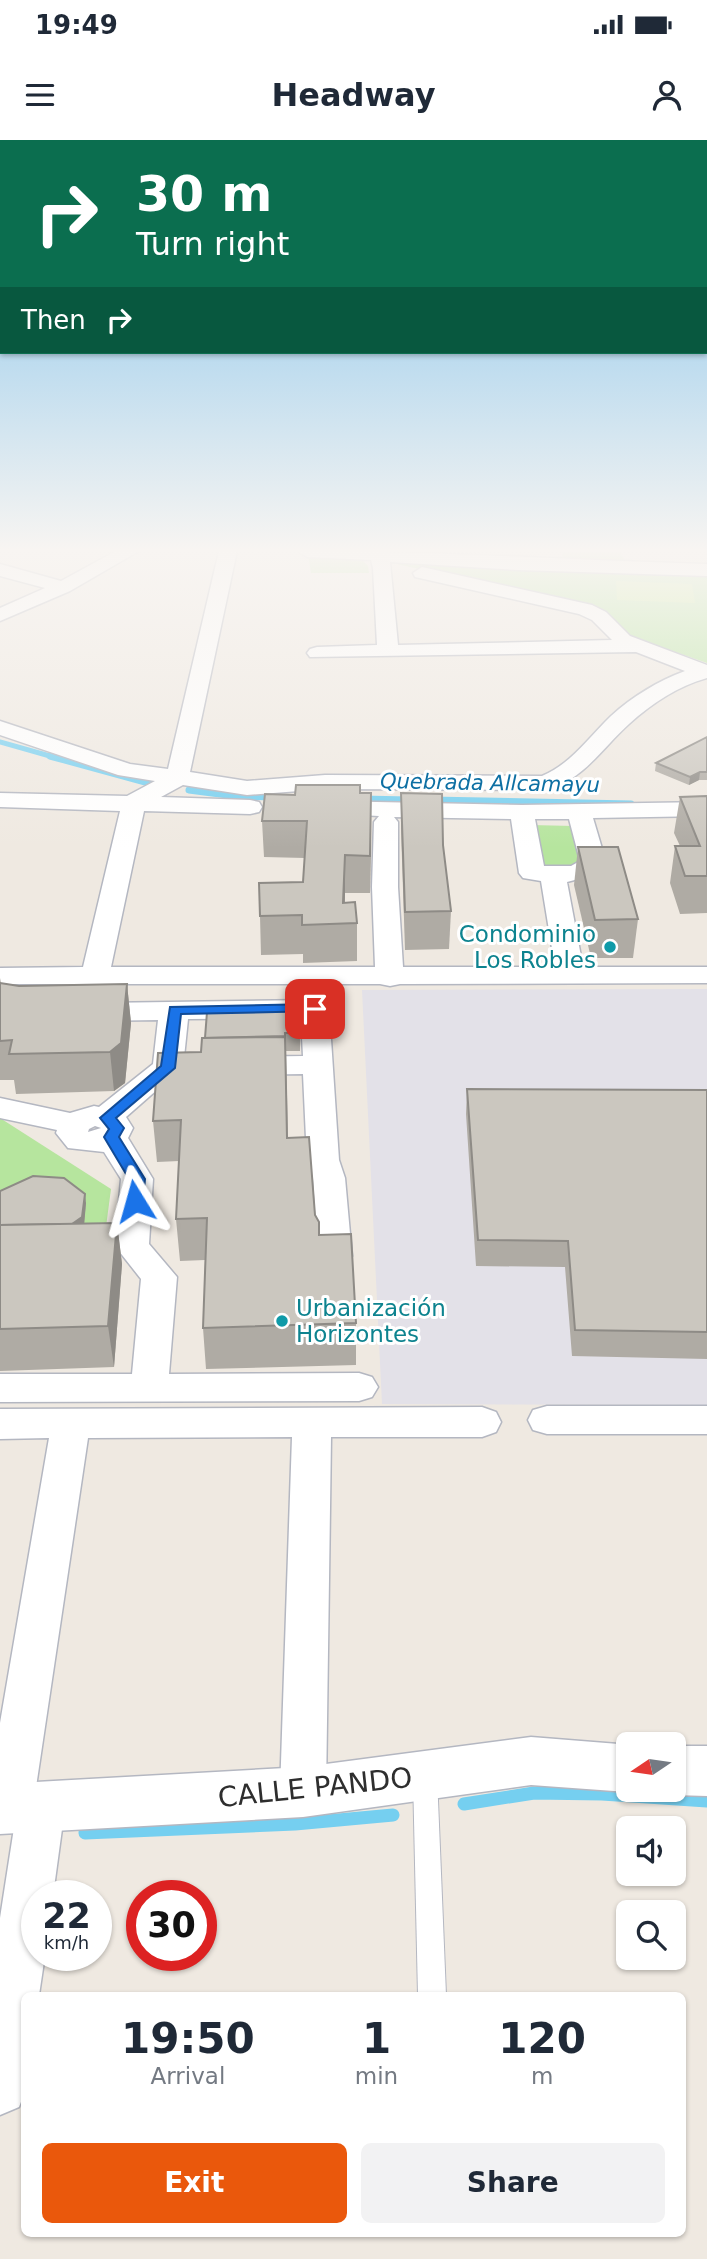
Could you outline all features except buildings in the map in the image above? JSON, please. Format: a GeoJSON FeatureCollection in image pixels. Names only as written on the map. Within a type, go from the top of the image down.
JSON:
{"type":"FeatureCollection","features":[{"type":"Feature","properties":{"kind":"street"},"geometry":{"type":"LineString","coordinates":[[95,976],[134,802],[177,779],[205,650]]}},
{"type":"Feature","properties":{"kind":"street"},"geometry":{"type":"LineString","coordinates":[[317,653],[475,650]]}},
{"type":"Feature","properties":{"kind":"street"},"geometry":{"type":"LineString","coordinates":[[647,650],[706,671]]}},
{"type":"Feature","properties":{"kind":"street"},"geometry":{"type":"LineString","coordinates":[[0,728],[126,770],[247,788],[325,782],[545,783],[564,777],[620,720],[667,686],[706,671]]}},
{"type":"Feature","properties":{"kind":"street"},"geometry":{"type":"LineString","coordinates":[[0,800],[134,802],[164,806],[522,812],[707,809]]}},
{"type":"Feature","properties":{"kind":"street"},"geometry":{"type":"LineString","coordinates":[[522,812],[532,873],[553,874],[579,872],[593,862],[579,811]]}},
{"type":"Feature","properties":{"kind":"street"},"geometry":{"type":"LineString","coordinates":[[386,822],[385,887],[390,978]]}},
{"type":"Feature","properties":{"kind":"street"},"geometry":{"type":"LineString","coordinates":[[553,874],[571,977]]}},
{"type":"Feature","properties":{"kind":"street"},"geometry":{"type":"LineString","coordinates":[[0,976],[390,978],[707,975]]}},
{"type":"Feature","properties":{"kind":"street"},"geometry":{"type":"LineString","coordinates":[[225,978],[225,1010]]}},
{"type":"Feature","properties":{"kind":"street"},"geometry":{"type":"LineString","coordinates":[[0,1003],[9,1003],[25,1013],[315,1009],[323,1160],[329,1178],[335,1255]]}},
{"type":"Feature","properties":{"kind":"street"},"geometry":{"type":"LineString","coordinates":[[174,1010],[191,1067]]}},
{"type":"Feature","properties":{"kind":"street"},"geometry":{"type":"LineString","coordinates":[[109,1127],[191,1067],[320,1065]]}},
{"type":"Feature","properties":{"kind":"street"},"geometry":{"type":"LineString","coordinates":[[0,1108],[76,1124],[87,1117],[109,1127],[137,1179],[132,1246],[159,1277],[149,1387]]}},
{"type":"Feature","properties":{"kind":"street"},"geometry":{"type":"LineString","coordinates":[[0,1388],[359,1387]]}},
{"type":"Feature","properties":{"kind":"street"},"geometry":{"type":"LineString","coordinates":[[547,1420],[707,1419]]}},
{"type":"Feature","properties":{"kind":"street"},"geometry":{"type":"LineString","coordinates":[[0,1424],[482,1422]]}},
{"type":"Feature","properties":{"kind":"street"},"geometry":{"type":"LineString","coordinates":[[0,2088],[17,1808],[71,1423]]}},
{"type":"Feature","properties":{"kind":"street"},"geometry":{"type":"LineString","coordinates":[[303,1792],[312,1423]]}},
{"type":"Feature","properties":{"kind":"street","name":"CALLE PANDO"},"geometry":{"type":"LineString","coordinates":[[17,1808],[303,1792],[531,1761],[616,1767]]}},
{"type":"Feature","properties":{"kind":"street"},"geometry":{"type":"LineString","coordinates":[[686,1771],[707,1772]]}},
{"type":"Feature","properties":{"kind":"lane"},"geometry":{"type":"LineString","coordinates":[[425,1776],[432,1992]]}},
{"type":"Feature","properties":{"kind":"shaded area"},"geometry":{"type":"Polygon","coordinates":[[[707,989],[707,1405],[382,1404],[362,990],[707,989]]]}},
{"type":"Feature","properties":{"kind":"green space"},"geometry":{"type":"Polygon","coordinates":[[[669,650],[707,650],[707,663],[669,650]]]}},
{"type":"Feature","properties":{"kind":"green space"},"geometry":{"type":"Polygon","coordinates":[[[530,825],[574,826],[579,867],[542,867],[530,825]]]}},
{"type":"Feature","properties":{"kind":"green space"},"geometry":{"type":"Polygon","coordinates":[[[0,1118],[111,1189],[102,1257],[0,1259],[0,1118]]]}},
{"type":"Feature","properties":{"kind":"waterway","name":"Quebrada Allcamayu"},"geometry":{"type":"LineString","coordinates":[[0,742],[57,758]]}},
{"type":"Feature","properties":{"kind":"waterway","name":"Quebrada Allcamayu"},"geometry":{"type":"LineString","coordinates":[[50,756],[149,783]]}},
{"type":"Feature","properties":{"kind":"waterway","name":"Quebrada Allcamayu"},"geometry":{"type":"LineString","coordinates":[[189,790],[235,796],[277,797]]}},
{"type":"Feature","properties":{"kind":"waterway","name":"Quebrada Allcamayu"},"geometry":{"type":"LineString","coordinates":[[361,799],[410,800]]}},
{"type":"Feature","properties":{"kind":"waterway","name":"Quebrada Allcamayu"},"geometry":{"type":"LineString","coordinates":[[431,800],[631,804]]}},
{"type":"Feature","properties":{"kind":"waterway"},"geometry":{"type":"LineString","coordinates":[[464,1804],[534,1793],[602,1794],[707,1801]]}},
{"type":"Feature","properties":{"kind":"waterway"},"geometry":{"type":"LineString","coordinates":[[85,1833],[295,1824],[393,1815]]}},
{"type":"Feature","properties":{"kind":"place","name":"Condominio Los Robles"},"geometry":{"type":"Point","coordinates":[610,947]}},
{"type":"Feature","properties":{"kind":"place","name":"Urbanización Horizontes"},"geometry":{"type":"Point","coordinates":[282,1321]}},
{"type":"Feature","properties":{"kind":"route"},"geometry":{"type":"LineString","coordinates":[[135,1201],[137,1179],[111,1137],[117,1128],[107,1118],[168,1068],[174,1010],[315,1009]]}}]}
